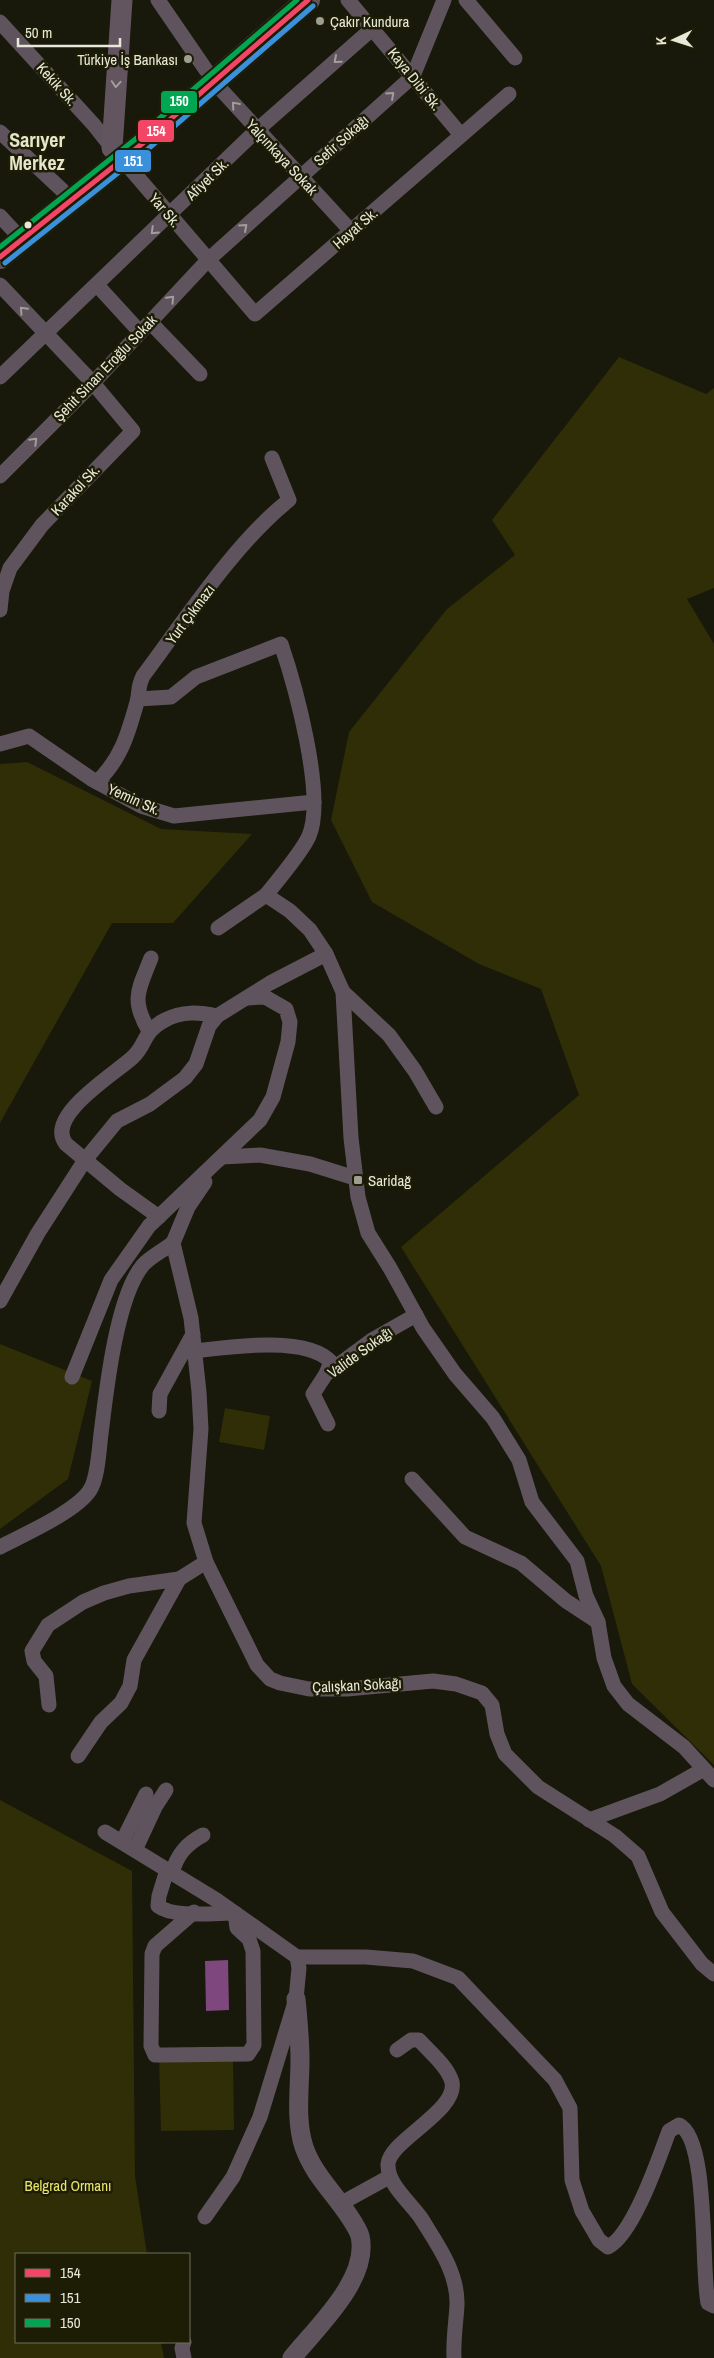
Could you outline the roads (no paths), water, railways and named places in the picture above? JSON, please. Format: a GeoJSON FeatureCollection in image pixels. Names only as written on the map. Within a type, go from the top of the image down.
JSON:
{"type":"FeatureCollection","features":[{"type":"Feature","properties":{"kind":"main road"},"geometry":{"type":"LineString","coordinates":[[117,154],[122,0]]}},
{"type":"Feature","properties":{"kind":"main road"},"geometry":{"type":"LineString","coordinates":[[210,76],[284,0]]}},
{"type":"Feature","properties":{"kind":"main road"},"geometry":{"type":"LineString","coordinates":[[0,257],[117,154],[210,76],[308,0]]}},
{"type":"Feature","properties":{"kind":"main road"},"geometry":{"type":"LineString","coordinates":[[4,229],[117,154]]}},
{"type":"Feature","properties":{"kind":"street","name":"Yalçınkaya Sokak"},"geometry":{"type":"LineString","coordinates":[[158,0],[210,76],[257,130],[351,231]]}},
{"type":"Feature","properties":{"kind":"street","name":"Kaya Dibi Sk."},"geometry":{"type":"LineString","coordinates":[[348,0],[461,135]]}},
{"type":"Feature","properties":{"kind":"street","name":"Sefir Sokağı"},"geometry":{"type":"LineString","coordinates":[[208,260],[413,76],[444,0]]}},
{"type":"Feature","properties":{"kind":"street"},"geometry":{"type":"LineString","coordinates":[[466,0],[515,58]]}},
{"type":"Feature","properties":{"kind":"street","name":"Kekik Sk."},"geometry":{"type":"LineString","coordinates":[[0,22],[94,125],[117,154]]}},
{"type":"Feature","properties":{"kind":"street","name":"Afiyet Sk."},"geometry":{"type":"LineString","coordinates":[[0,377],[46,335],[257,130],[373,28]]}},
{"type":"Feature","properties":{"kind":"street","name":"Hayat Sk."},"geometry":{"type":"LineString","coordinates":[[208,260],[255,314],[508,94]]}},
{"type":"Feature","properties":{"kind":"street"},"geometry":{"type":"LineString","coordinates":[[0,132],[62,190]]}},
{"type":"Feature","properties":{"kind":"street","name":"Yar Sk."},"geometry":{"type":"LineString","coordinates":[[117,154],[208,260]]}},
{"type":"Feature","properties":{"kind":"street","name":"Şehit Sinan Eroğlu Sokak"},"geometry":{"type":"LineString","coordinates":[[0,476],[93,383],[208,260]]}},
{"type":"Feature","properties":{"kind":"street"},"geometry":{"type":"LineString","coordinates":[[0,285],[93,383]]}},
{"type":"Feature","properties":{"kind":"street"},"geometry":{"type":"LineString","coordinates":[[97,285],[200,374]]}},
{"type":"Feature","properties":{"kind":"street","name":"Karakol Sk."},"geometry":{"type":"LineString","coordinates":[[0,610],[2,591],[10,568],[42,525],[133,431],[93,383]]}},
{"type":"Feature","properties":{"kind":"street","name":"Yurt Çıkmazı"},"geometry":{"type":"LineString","coordinates":[[97,782],[112,768],[121,752],[138,699],[137,688],[144,676],[236,554],[272,514],[289,500],[272,458]]}},
{"type":"Feature","properties":{"kind":"street"},"geometry":{"type":"LineString","coordinates":[[138,699],[170,697],[196,677],[281,644],[294,683],[306,732],[314,802],[309,835],[266,895],[218,928]]}},
{"type":"Feature","properties":{"kind":"street","name":"Yemin Sk."},"geometry":{"type":"LineString","coordinates":[[0,744],[29,736],[97,782],[141,806],[174,816],[314,802]]}},
{"type":"Feature","properties":{"kind":"street"},"geometry":{"type":"LineString","coordinates":[[266,895],[290,911],[310,930],[326,954],[343,992],[351,1138],[358,1197],[368,1233],[416,1315],[455,1374],[493,1418],[519,1460],[532,1502],[577,1561],[586,1596],[598,1622],[604,1658],[614,1686],[628,1704],[684,1747],[714,1780]]}},
{"type":"Feature","properties":{"kind":"street"},"geometry":{"type":"LineString","coordinates":[[0,1301],[38,1232],[85,1160],[117,1121],[150,1104],[184,1078],[196,1064],[209,1026],[217,1016],[270,983],[326,954]]}},
{"type":"Feature","properties":{"kind":"street"},"geometry":{"type":"LineString","coordinates":[[149,1030],[140,1016],[137,995],[152,958]]}},
{"type":"Feature","properties":{"kind":"street"},"geometry":{"type":"LineString","coordinates":[[343,992],[389,1035],[415,1071],[436,1106]]}},
{"type":"Feature","properties":{"kind":"street"},"geometry":{"type":"LineString","coordinates":[[72,1377],[111,1280],[149,1226],[260,1120],[273,1097],[288,1042],[290,1022],[286,1009],[265,997],[247,998]]}},
{"type":"Feature","properties":{"kind":"street"},"geometry":{"type":"LineString","coordinates":[[159,1217],[120,1189],[66,1144],[61,1137],[61,1129],[76,1105],[104,1078],[134,1056],[149,1030],[166,1020],[195,1011],[217,1016]]}},
{"type":"Feature","properties":{"kind":"street"},"geometry":{"type":"LineString","coordinates":[[222,1157],[260,1155],[310,1164],[356,1178]]}},
{"type":"Feature","properties":{"kind":"street"},"geometry":{"type":"LineString","coordinates":[[0,1547],[59,1515],[80,1501],[91,1490],[97,1465],[107,1388],[126,1294],[143,1265],[173,1243],[188,1207],[222,1157]]}},
{"type":"Feature","properties":{"kind":"street","name":"Çalışkan Sokağı"},"geometry":{"type":"LineString","coordinates":[[173,1243],[184,1282],[193,1334],[201,1429],[194,1523],[206,1562],[252,1656],[263,1673],[270,1678],[295,1687],[328,1690],[416,1682],[456,1684],[474,1689],[488,1698],[495,1713],[500,1745],[515,1766],[538,1787],[615,1836],[638,1856],[662,1912],[702,1964],[714,1974]]}},
{"type":"Feature","properties":{"kind":"street","name":"Valide Sokağı"},"geometry":{"type":"LineString","coordinates":[[328,1424],[313,1394],[326,1374],[372,1340],[416,1315]]}},
{"type":"Feature","properties":{"kind":"street"},"geometry":{"type":"LineString","coordinates":[[159,1411],[160,1394],[193,1334]]}},
{"type":"Feature","properties":{"kind":"street"},"geometry":{"type":"LineString","coordinates":[[194,1352],[273,1344],[324,1354],[331,1362],[326,1374]]}},
{"type":"Feature","properties":{"kind":"street"},"geometry":{"type":"LineString","coordinates":[[412,1479],[465,1537],[522,1563],[566,1601],[598,1622]]}},
{"type":"Feature","properties":{"kind":"street"},"geometry":{"type":"LineString","coordinates":[[48,1706],[46,1676],[34,1661],[32,1651],[48,1626],[83,1602],[104,1593],[129,1586],[179,1578],[206,1562]]}},
{"type":"Feature","properties":{"kind":"street"},"geometry":{"type":"LineString","coordinates":[[78,1756],[101,1722],[121,1703],[130,1686],[134,1660],[179,1578]]}},
{"type":"Feature","properties":{"kind":"street"},"geometry":{"type":"LineString","coordinates":[[588,1820],[660,1794],[704,1769]]}},
{"type":"Feature","properties":{"kind":"street"},"geometry":{"type":"LineString","coordinates":[[135,1850],[155,1806],[166,1790]]}},
{"type":"Feature","properties":{"kind":"street"},"geometry":{"type":"LineString","coordinates":[[122,1842],[146,1794]]}},
{"type":"Feature","properties":{"kind":"street"},"geometry":{"type":"LineString","coordinates":[[105,1832],[235,1913],[298,1957],[366,1957],[412,1961],[458,1978],[555,2080],[570,2108],[572,2180],[582,2211],[599,2240],[608,2247],[616,2243],[626,2230],[669,2131],[679,2125],[684,2127],[690,2135],[702,2186],[704,2286],[708,2303],[714,2306]]}},
{"type":"Feature","properties":{"kind":"street"},"geometry":{"type":"LineString","coordinates":[[202,1835],[190,1842],[175,1861],[159,1896],[158,1906],[166,1912],[235,1913]]}},
{"type":"Feature","properties":{"kind":"street"},"geometry":{"type":"LineString","coordinates":[[194,1912],[155,1946],[152,1954],[152,2046],[155,2055],[239,2055],[248,2054],[254,2045],[253,1951],[249,1939],[237,1928],[235,1913]]}},
{"type":"Feature","properties":{"kind":"street"},"geometry":{"type":"LineString","coordinates":[[292,2358],[333,2309],[354,2278],[361,2258],[360,2236],[340,2204],[316,2172],[304,2146],[300,2123],[300,2056],[296,1999],[299,1968],[298,1957]]}},
{"type":"Feature","properties":{"kind":"street"},"geometry":{"type":"LineString","coordinates":[[206,2217],[233,2177],[260,2117],[296,1999]]}},
{"type":"Feature","properties":{"kind":"street"},"geometry":{"type":"LineString","coordinates":[[397,2050],[411,2040],[419,2040],[444,2068],[452,2081],[452,2092],[434,2116],[398,2147],[388,2162],[389,2177],[415,2210],[438,2246],[454,2281],[457,2303],[453,2339],[454,2358]]}},
{"type":"Feature","properties":{"kind":"street"},"geometry":{"type":"LineString","coordinates":[[340,2204],[389,2177]]}},
{"type":"Feature","properties":{"kind":"street"},"geometry":{"type":"LineString","coordinates":[[184,2343],[182,2348],[184,2358]]}},
{"type":"Feature","properties":{"kind":"place","name":"Çakır Kundura"},"geometry":{"type":"Point","coordinates":[320,21]}},
{"type":"Feature","properties":{"kind":"place","name":"Türkiye İş Bankası"},"geometry":{"type":"Point","coordinates":[188,59]}},
{"type":"Feature","properties":{"kind":"place","name":"Saridağ"},"geometry":{"type":"Point","coordinates":[358,1180]}},
{"type":"Feature","properties":{"kind":"district","name":"Sarıyer Merkez"},"geometry":{"type":"Point","coordinates":[37,150]}},
{"type":"Feature","properties":{"kind":"park label","name":"Belgrad Ormanı"},"geometry":{"type":"Point","coordinates":[68,2185]}}]}
